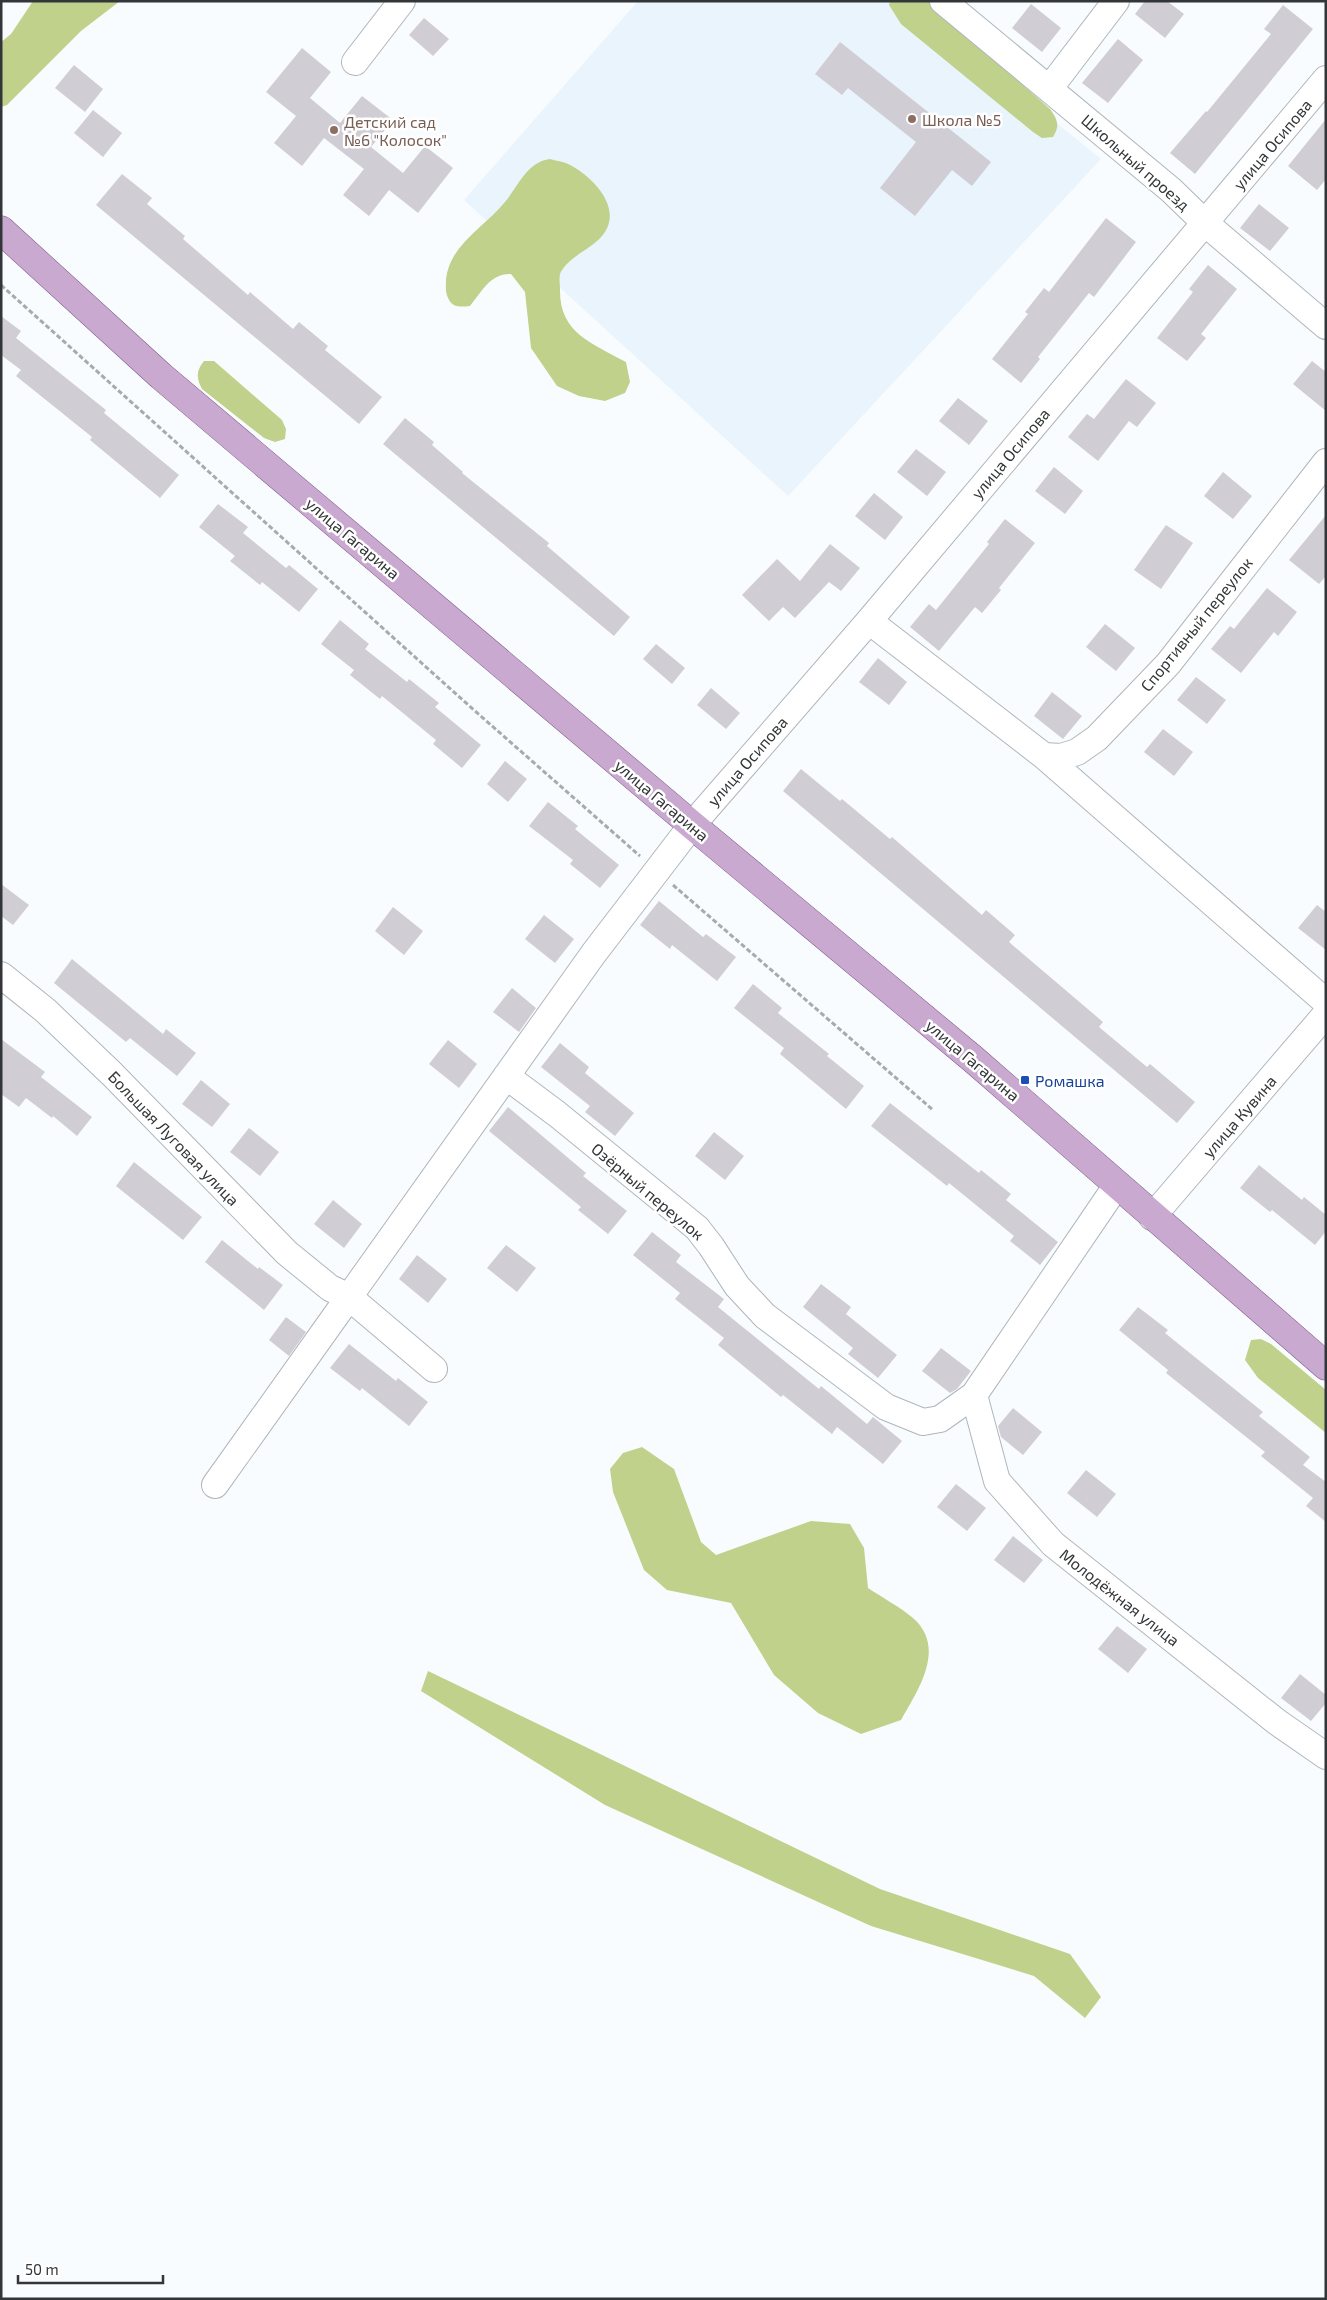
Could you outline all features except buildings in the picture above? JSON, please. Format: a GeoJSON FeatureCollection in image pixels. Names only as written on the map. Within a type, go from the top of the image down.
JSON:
{"type":"FeatureCollection","features":[{"type":"Feature","properties":{"kind":"main road","name":"улица Гагарина"},"geometry":{"type":"LineString","coordinates":[[1,230],[161,376],[692,825],[973,1059],[1152,1217],[1326,1366]]}},
{"type":"Feature","properties":{"kind":"street"},"geometry":{"type":"LineString","coordinates":[[355,62],[402,1]]}},
{"type":"Feature","properties":{"kind":"street","name":"Школьный проезд"},"geometry":{"type":"LineString","coordinates":[[943,1],[1171,190],[1205,223],[1326,326]]}},
{"type":"Feature","properties":{"kind":"street"},"geometry":{"type":"LineString","coordinates":[[1049,89],[1116,1]]}},
{"type":"Feature","properties":{"kind":"street","name":"улица Осипова"},"geometry":{"type":"LineString","coordinates":[[215,1485],[594,953],[692,825],[869,621],[1326,79]]}},
{"type":"Feature","properties":{"kind":"street","name":"Спортивный переулок"},"geometry":{"type":"LineString","coordinates":[[1044,756],[1061,757],[1077,752],[1097,738],[1161,671],[1326,462]]}},
{"type":"Feature","properties":{"kind":"street"},"geometry":{"type":"LineString","coordinates":[[869,621],[1044,756],[1326,1002]]}},
{"type":"Feature","properties":{"kind":"street","name":"Большая Луговая улица"},"geometry":{"type":"LineString","coordinates":[[1,975],[46,1011],[112,1074],[287,1253],[330,1288],[349,1297],[434,1369]]}},
{"type":"Feature","properties":{"kind":"street","name":"улица Кувина"},"geometry":{"type":"LineString","coordinates":[[1152,1217],[1326,1014]]}},
{"type":"Feature","properties":{"kind":"street","name":"Озёрный переулок"},"geometry":{"type":"LineString","coordinates":[[506,1076],[557,1114],[697,1228],[737,1286],[764,1316],[886,1407],[923,1422],[940,1420],[974,1394],[1117,1185]]}},
{"type":"Feature","properties":{"kind":"street","name":"Молодёжная улица"},"geometry":{"type":"LineString","coordinates":[[974,1394],[997,1481],[1053,1544],[1277,1722],[1326,1756]]}},
{"type":"Feature","properties":{"kind":"path"},"geometry":{"type":"LineString","coordinates":[[1,285],[475,711],[933,1110]]}},
{"type":"Feature","properties":{"kind":"shaded area"},"geometry":{"type":"Polygon","coordinates":[[[638,1],[906,1],[1101,159],[788,496],[464,200],[638,1]]]}},
{"type":"Feature","properties":{"kind":"green space"},"geometry":{"type":"Polygon","coordinates":[[[33,1],[120,1],[81,31],[7,105],[1,107],[1,42],[11,34],[33,1]]]}},
{"type":"Feature","properties":{"kind":"green space"},"geometry":{"type":"Polygon","coordinates":[[[890,1],[928,1],[1050,109],[1057,123],[1057,130],[1053,137],[1042,138],[1033,132],[901,24],[889,5],[890,1]]]}},
{"type":"Feature","properties":{"kind":"green space"},"geometry":{"type":"Polygon","coordinates":[[[550,159],[572,166],[581,172],[597,187],[604,196],[608,206],[610,216],[608,226],[602,236],[566,265],[561,272],[560,279],[561,304],[571,326],[590,342],[626,362],[630,382],[625,393],[605,401],[579,396],[557,386],[531,348],[525,292],[511,274],[504,274],[492,280],[470,306],[460,307],[452,304],[446,293],[446,279],[449,267],[461,246],[505,202],[529,169],[542,161],[550,159]]]}},
{"type":"Feature","properties":{"kind":"green space"},"geometry":{"type":"Polygon","coordinates":[[[204,361],[214,361],[282,420],[286,429],[285,439],[275,442],[264,438],[202,389],[198,375],[199,368],[204,361]]]}},
{"type":"Feature","properties":{"kind":"green space"},"geometry":{"type":"Polygon","coordinates":[[[1261,1339],[1271,1344],[1326,1390],[1326,1433],[1258,1378],[1245,1360],[1251,1340],[1261,1339]]]}},
{"type":"Feature","properties":{"kind":"green space"},"geometry":{"type":"Polygon","coordinates":[[[642,1447],[674,1469],[701,1542],[716,1555],[811,1521],[850,1524],[864,1548],[868,1588],[913,1618],[923,1630],[928,1642],[929,1656],[926,1669],[915,1696],[901,1720],[861,1734],[818,1713],[774,1675],[731,1603],[667,1590],[644,1570],[613,1492],[610,1469],[623,1453],[642,1447]]]}},
{"type":"Feature","properties":{"kind":"green space"},"geometry":{"type":"Polygon","coordinates":[[[428,1671],[880,1889],[1070,1954],[1101,1997],[1085,2018],[1034,1976],[871,1926],[605,1805],[421,1691],[428,1671]]]}},
{"type":"Feature","properties":{"kind":"place","name":"Школа №5"},"geometry":{"type":"Point","coordinates":[912,119]}},
{"type":"Feature","properties":{"kind":"place","name":"Детский сад №6 \"Колосок\""},"geometry":{"type":"Point","coordinates":[334,130]}},
{"type":"Feature","properties":{"kind":"place","name":"Ромашка"},"geometry":{"type":"Point","coordinates":[1025,1080]}}]}
